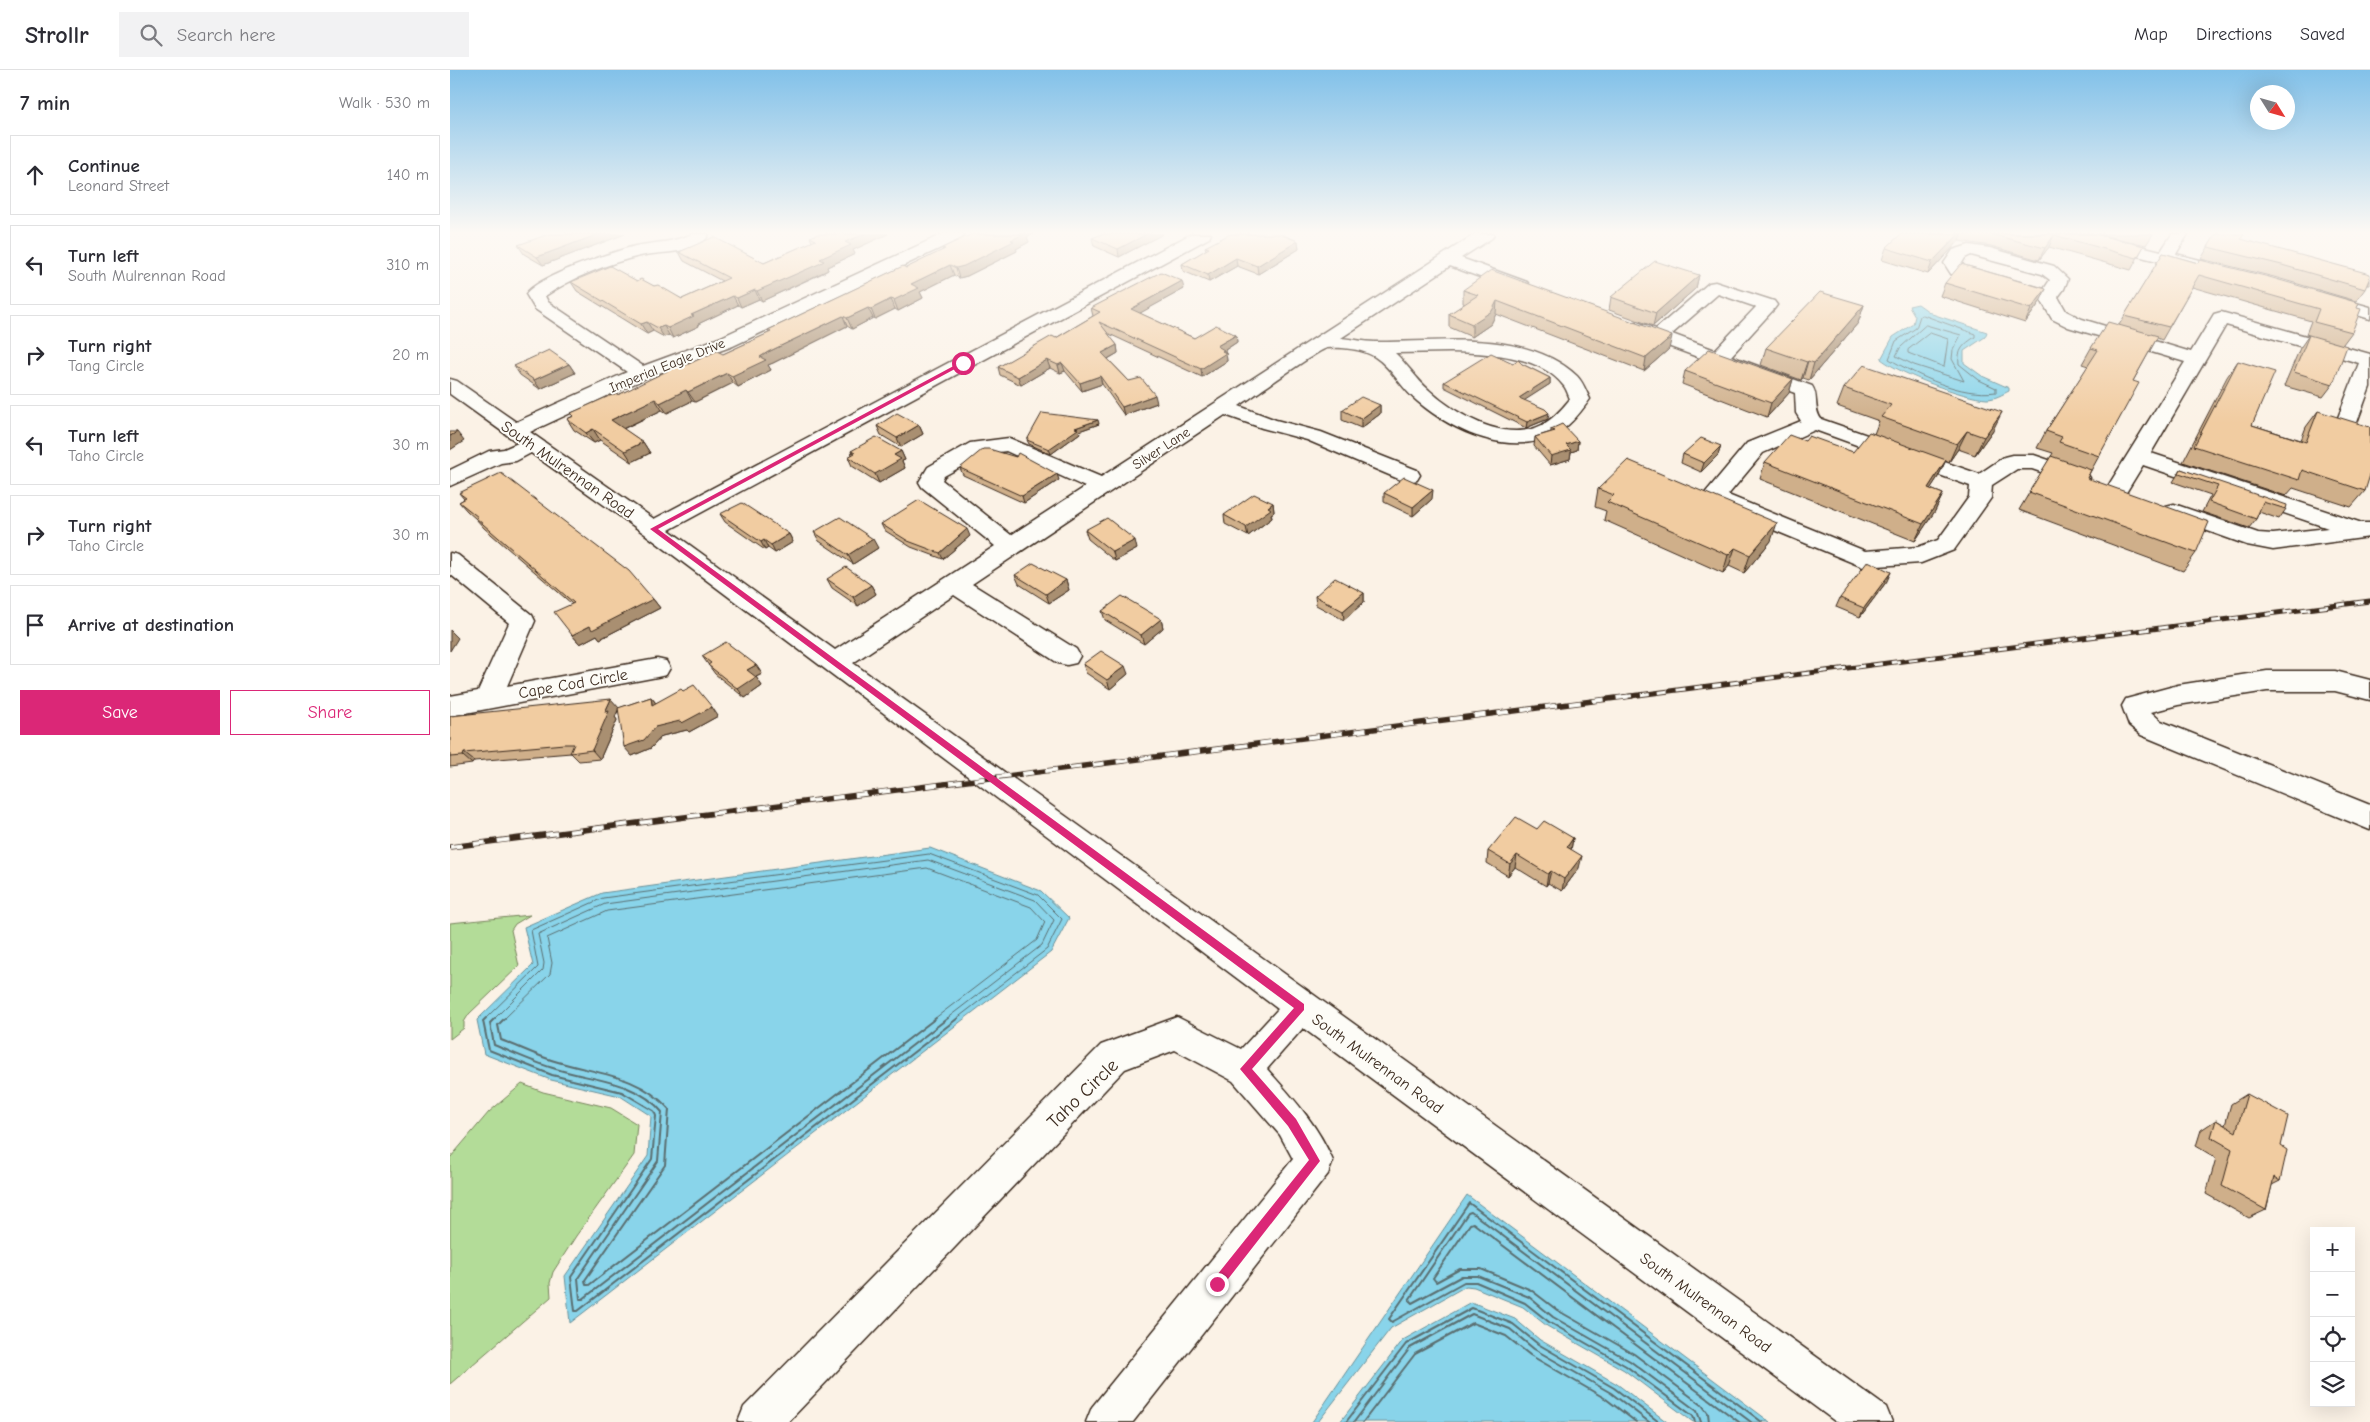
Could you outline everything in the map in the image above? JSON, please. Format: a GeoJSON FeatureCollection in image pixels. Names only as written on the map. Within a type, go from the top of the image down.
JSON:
{"type":"FeatureCollection","features":[{"type":"Feature","properties":{"kind":"street"},"geometry":{"type":"LineString","coordinates":[[537,297],[541,305],[641,374]]}},
{"type":"Feature","properties":{"kind":"street","name":"Imperial Eagle Drive"},"geometry":{"type":"LineString","coordinates":[[518,444],[641,374],[726,342],[822,297]]}},
{"type":"Feature","properties":{"kind":"street"},"geometry":{"type":"LineString","coordinates":[[653,529],[1086,297]]}},
{"type":"Feature","properties":{"kind":"street","name":"Silver Lane"},"geometry":{"type":"LineString","coordinates":[[836,662],[1390,297]]}},
{"type":"Feature","properties":{"kind":"street"},"geometry":{"type":"LineString","coordinates":[[1659,336],[1703,297]]}},
{"type":"Feature","properties":{"kind":"street"},"geometry":{"type":"LineString","coordinates":[[1719,358],[1768,305],[1745,297]]}},
{"type":"Feature","properties":{"kind":"street"},"geometry":{"type":"LineString","coordinates":[[2049,297],[2059,315],[2075,323],[2194,359]]}},
{"type":"Feature","properties":{"kind":"street"},"geometry":{"type":"LineString","coordinates":[[2316,297],[2370,313]]}},
{"type":"Feature","properties":{"kind":"street"},"geometry":{"type":"LineString","coordinates":[[2135,498],[2138,456],[2194,359],[2221,318],[2370,360],[2344,428],[2370,436]]}},
{"type":"Feature","properties":{"kind":"street"},"geometry":{"type":"LineString","coordinates":[[1622,323],[1806,390],[1806,413],[1814,423],[1981,482]]}},
{"type":"Feature","properties":{"kind":"street"},"geometry":{"type":"LineString","coordinates":[[1322,342],[1374,348],[1501,348],[1519,352],[1547,364],[1571,382],[1580,398],[1568,414],[1545,432],[1522,438],[1481,431],[1442,411],[1410,383],[1396,363],[1374,348]]}},
{"type":"Feature","properties":{"kind":"street","name":"South Mulrennan Road"},"geometry":{"type":"LineString","coordinates":[[450,385],[518,444],[653,529],[836,662],[988,777],[1301,1007],[1871,1422]]}},
{"type":"Feature","properties":{"kind":"street"},"geometry":{"type":"LineString","coordinates":[[1222,408],[1269,424],[1314,436],[1409,475]]}},
{"type":"Feature","properties":{"kind":"street"},"geometry":{"type":"LineString","coordinates":[[1814,423],[1755,448],[1714,496],[1862,559],[1921,555],[1946,545],[1980,498],[1981,482]]}},
{"type":"Feature","properties":{"kind":"street"},"geometry":{"type":"LineString","coordinates":[[450,479],[518,444]]}},
{"type":"Feature","properties":{"kind":"street"},"geometry":{"type":"LineString","coordinates":[[450,490],[504,463],[518,444]]}},
{"type":"Feature","properties":{"kind":"street"},"geometry":{"type":"LineString","coordinates":[[1011,547],[930,482],[936,472],[978,448],[1009,444],[1102,486]]}},
{"type":"Feature","properties":{"kind":"street"},"geometry":{"type":"LineString","coordinates":[[2138,456],[2366,530]]}},
{"type":"Feature","properties":{"kind":"street"},"geometry":{"type":"LineString","coordinates":[[1981,482],[2012,462],[2034,462],[2255,540],[2273,542],[2366,530]]}},
{"type":"Feature","properties":{"kind":"street","name":"Cape Cod Circle"},"geometry":{"type":"LineString","coordinates":[[450,561],[523,621],[488,698]]}},
{"type":"Feature","properties":{"kind":"street"},"geometry":{"type":"LineString","coordinates":[[954,584],[1067,656]]}},
{"type":"Feature","properties":{"kind":"street","name":"Cape Cod Circle"},"geometry":{"type":"LineString","coordinates":[[450,706],[657,668]]}},
{"type":"Feature","properties":{"kind":"street"},"geometry":{"type":"LineString","coordinates":[[2370,690],[2335,681],[2267,681],[2178,696],[2135,706],[2139,718],[2151,728],[2370,818]]}},
{"type":"Feature","properties":{"kind":"street"},"geometry":{"type":"LineString","coordinates":[[1245,1069],[1301,1007]]}},
{"type":"Feature","properties":{"kind":"street","name":"Taho Circle"},"geometry":{"type":"LineString","coordinates":[[759,1422],[1114,1058],[1177,1033],[1245,1069],[1292,1122],[1315,1161],[1107,1422]]}},
{"type":"Feature","properties":{"kind":"green space"},"geometry":{"type":"Polygon","coordinates":[[[530,915],[515,924],[511,930],[519,966],[469,1014],[464,1022],[464,1028],[450,1039],[450,923],[530,915]]]}},
{"type":"Feature","properties":{"kind":"green space"},"geometry":{"type":"Polygon","coordinates":[[[522,1084],[543,1092],[611,1108],[637,1124],[634,1155],[576,1236],[553,1272],[550,1283],[551,1297],[450,1384],[450,1158],[489,1112],[522,1084]]]}},
{"type":"Feature","properties":{"kind":"water"},"geometry":{"type":"Polygon","coordinates":[[[1918,304],[1932,314],[1987,332],[1985,337],[1964,351],[1964,363],[1982,376],[2009,388],[2009,391],[1990,399],[1977,398],[1948,390],[1917,378],[1881,359],[1893,337],[1913,324],[1915,316],[1909,306],[1918,304]]]}},
{"type":"Feature","properties":{"kind":"water"},"geometry":{"type":"Polygon","coordinates":[[[930,848],[1041,891],[1069,918],[1051,952],[570,1323],[565,1276],[648,1156],[651,1116],[620,1096],[551,1080],[484,1054],[477,1020],[533,965],[524,927],[602,893],[930,848]]]}},
{"type":"Feature","properties":{"kind":"water"},"geometry":{"type":"Polygon","coordinates":[[[1467,1195],[1770,1422],[1693,1422],[1624,1370],[1547,1326],[1523,1307],[1474,1287],[1466,1286],[1391,1328],[1318,1422],[1312,1422],[1467,1195]]]}},
{"type":"Feature","properties":{"kind":"water"},"geometry":{"type":"Polygon","coordinates":[[[1471,1302],[1515,1319],[1540,1340],[1617,1384],[1667,1422],[1340,1422],[1403,1340],[1471,1302]]]}},
{"type":"Feature","properties":{"kind":"building"},"geometry":{"type":"Polygon","coordinates":[[[596,297],[679,297],[682,299],[686,297],[731,297],[668,328],[664,326],[658,328],[647,322],[641,324],[596,297]]]}},
{"type":"Feature","properties":{"kind":"building"},"geometry":{"type":"Polygon","coordinates":[[[837,297],[900,297],[894,300],[891,299],[871,309],[868,308],[847,318],[843,316],[768,352],[760,357],[766,360],[732,376],[727,373],[660,403],[655,399],[611,420],[643,442],[625,451],[593,429],[586,433],[567,419],[574,416],[571,413],[609,396],[620,394],[679,365],[682,367],[717,351],[723,354],[771,332],[768,330],[837,297]]]}},
{"type":"Feature","properties":{"kind":"building"},"geometry":{"type":"Polygon","coordinates":[[[1112,297],[1153,297],[1131,309],[1194,338],[1216,325],[1236,335],[1217,346],[1226,353],[1201,369],[1099,322],[1117,345],[1102,353],[1129,381],[1141,378],[1155,395],[1122,407],[1100,376],[1080,383],[1062,363],[1058,365],[1047,360],[1018,377],[998,367],[1052,336],[1056,338],[1100,312],[1091,308],[1112,297]]]}},
{"type":"Feature","properties":{"kind":"building"},"geometry":{"type":"Polygon","coordinates":[[[1475,297],[1565,297],[1672,336],[1646,358],[1497,301],[1492,311],[1472,324],[1449,314],[1475,297]]]}},
{"type":"Feature","properties":{"kind":"building"},"geometry":{"type":"Polygon","coordinates":[[[1611,297],[1674,297],[1656,313],[1611,297]]]}},
{"type":"Feature","properties":{"kind":"building"},"geometry":{"type":"Polygon","coordinates":[[[1815,297],[1837,297],[1864,305],[1814,363],[1766,348],[1815,297]]]}},
{"type":"Feature","properties":{"kind":"building"},"geometry":{"type":"Polygon","coordinates":[[[1992,297],[2040,297],[2031,309],[1992,297]]]}},
{"type":"Feature","properties":{"kind":"building"},"geometry":{"type":"Polygon","coordinates":[[[2136,297],[2186,297],[2169,327],[2124,316],[2136,297]]]}},
{"type":"Feature","properties":{"kind":"building"},"geometry":{"type":"Polygon","coordinates":[[[2277,297],[2339,297],[2359,303],[2357,308],[2361,309],[2352,332],[2314,322],[2319,309],[2277,297]]]}},
{"type":"Feature","properties":{"kind":"building"},"geometry":{"type":"Polygon","coordinates":[[[2108,322],[2158,336],[2133,381],[2139,383],[2099,456],[2059,442],[2062,437],[2046,431],[2098,350],[2091,348],[2108,322]]]}},
{"type":"Feature","properties":{"kind":"building"},"geometry":{"type":"Polygon","coordinates":[[[2309,335],[2347,346],[2333,384],[2294,372],[2309,335]]]}},
{"type":"Feature","properties":{"kind":"building"},"geometry":{"type":"Polygon","coordinates":[[[1709,349],[1793,379],[1771,403],[1685,371],[1709,349]]]}},
{"type":"Feature","properties":{"kind":"building"},"geometry":{"type":"Polygon","coordinates":[[[549,350],[569,364],[534,380],[514,366],[549,350]]]}},
{"type":"Feature","properties":{"kind":"building"},"geometry":{"type":"Polygon","coordinates":[[[1491,353],[1513,363],[1518,360],[1522,364],[1550,378],[1519,398],[1545,409],[1549,413],[1527,422],[1444,382],[1491,353]]]}},
{"type":"Feature","properties":{"kind":"building"},"geometry":{"type":"Polygon","coordinates":[[[2238,361],[2275,372],[2252,425],[2306,442],[2318,411],[2370,427],[2370,475],[2365,491],[2302,470],[2299,480],[2194,446],[2238,361]]]}},
{"type":"Feature","properties":{"kind":"building"},"geometry":{"type":"Polygon","coordinates":[[[1864,365],[2002,412],[1984,437],[1967,431],[1957,444],[1881,417],[1891,405],[1844,388],[1864,365]]]}},
{"type":"Feature","properties":{"kind":"building"},"geometry":{"type":"Polygon","coordinates":[[[1361,397],[1380,405],[1361,419],[1342,410],[1361,397]]]}},
{"type":"Feature","properties":{"kind":"building"},"geometry":{"type":"Polygon","coordinates":[[[897,413],[919,425],[897,438],[877,426],[897,413]]]}},
{"type":"Feature","properties":{"kind":"building"},"geometry":{"type":"Polygon","coordinates":[[[1042,413],[1098,420],[1075,428],[1078,429],[1049,449],[1027,440],[1042,413]]]}},
{"type":"Feature","properties":{"kind":"building"},"geometry":{"type":"Polygon","coordinates":[[[1562,424],[1578,441],[1566,445],[1571,450],[1551,456],[1535,437],[1555,431],[1551,429],[1562,424]]]}},
{"type":"Feature","properties":{"kind":"building"},"geometry":{"type":"Polygon","coordinates":[[[1869,432],[1946,460],[1928,488],[1943,494],[1923,524],[1765,462],[1789,435],[1805,441],[1809,436],[1853,452],[1869,432]]]}},
{"type":"Feature","properties":{"kind":"building"},"geometry":{"type":"Polygon","coordinates":[[[876,437],[901,451],[894,455],[901,459],[875,474],[848,457],[855,453],[851,451],[876,437]]]}},
{"type":"Feature","properties":{"kind":"building"},"geometry":{"type":"Polygon","coordinates":[[[1701,438],[1721,446],[1704,463],[1683,454],[1701,438]]]}},
{"type":"Feature","properties":{"kind":"building"},"geometry":{"type":"Polygon","coordinates":[[[983,449],[1016,457],[1018,453],[1057,474],[1022,496],[960,468],[983,449]]]}},
{"type":"Feature","properties":{"kind":"building"},"geometry":{"type":"Polygon","coordinates":[[[2051,456],[2091,470],[2087,478],[2209,522],[2196,553],[2029,492],[2051,456]]]}},
{"type":"Feature","properties":{"kind":"building"},"geometry":{"type":"Polygon","coordinates":[[[1628,460],[1777,523],[1750,555],[1735,548],[1728,555],[1607,502],[1614,495],[1598,489],[1628,460]]]}},
{"type":"Feature","properties":{"kind":"building"},"geometry":{"type":"Polygon","coordinates":[[[2181,469],[2287,505],[2286,509],[2263,502],[2256,519],[2209,502],[2218,486],[2179,473],[2181,469]]]}},
{"type":"Feature","properties":{"kind":"building"},"geometry":{"type":"Polygon","coordinates":[[[501,473],[629,571],[653,599],[592,630],[590,626],[572,635],[554,612],[574,603],[459,502],[466,498],[459,493],[501,473]]]}},
{"type":"Feature","properties":{"kind":"building"},"geometry":{"type":"Polygon","coordinates":[[[1404,477],[1433,490],[1413,507],[1384,493],[1404,477]]]}},
{"type":"Feature","properties":{"kind":"building"},"geometry":{"type":"Polygon","coordinates":[[[1254,494],[1273,503],[1268,507],[1271,509],[1246,527],[1224,515],[1254,494]]]}},
{"type":"Feature","properties":{"kind":"building"},"geometry":{"type":"Polygon","coordinates":[[[919,500],[967,529],[940,553],[908,541],[881,524],[919,500]]]}},
{"type":"Feature","properties":{"kind":"building"},"geometry":{"type":"Polygon","coordinates":[[[742,503],[789,534],[771,545],[764,540],[761,542],[720,514],[742,503]]]}},
{"type":"Feature","properties":{"kind":"building"},"geometry":{"type":"Polygon","coordinates":[[[840,517],[873,539],[848,555],[814,532],[840,517]]]}},
{"type":"Feature","properties":{"kind":"building"},"geometry":{"type":"Polygon","coordinates":[[[1107,518],[1135,540],[1113,552],[1085,530],[1107,518]]]}},
{"type":"Feature","properties":{"kind":"building"},"geometry":{"type":"Polygon","coordinates":[[[1868,561],[1891,572],[1864,608],[1840,598],[1868,561]]]}},
{"type":"Feature","properties":{"kind":"building"},"geometry":{"type":"Polygon","coordinates":[[[1033,563],[1066,580],[1046,594],[1015,575],[1033,563]]]}},
{"type":"Feature","properties":{"kind":"building"},"geometry":{"type":"Polygon","coordinates":[[[846,567],[871,585],[853,597],[827,579],[846,567]]]}},
{"type":"Feature","properties":{"kind":"building"},"geometry":{"type":"Polygon","coordinates":[[[1335,578],[1364,593],[1343,611],[1315,596],[1335,578]]]}},
{"type":"Feature","properties":{"kind":"building"},"geometry":{"type":"Polygon","coordinates":[[[1122,596],[1161,619],[1141,635],[1102,611],[1122,596]]]}},
{"type":"Feature","properties":{"kind":"building"},"geometry":{"type":"Polygon","coordinates":[[[726,642],[756,665],[747,670],[756,677],[738,689],[708,665],[711,663],[702,656],[726,642]]]}},
{"type":"Feature","properties":{"kind":"building"},"geometry":{"type":"Polygon","coordinates":[[[1101,651],[1125,666],[1107,680],[1083,664],[1101,651]]]}},
{"type":"Feature","properties":{"kind":"building"},"geometry":{"type":"Polygon","coordinates":[[[694,685],[712,707],[682,723],[680,721],[655,727],[644,740],[624,747],[618,708],[651,697],[652,705],[681,689],[683,691],[694,685]]]}},
{"type":"Feature","properties":{"kind":"building"},"geometry":{"type":"Polygon","coordinates":[[[611,699],[605,712],[609,711],[592,750],[570,753],[574,744],[564,744],[464,753],[463,756],[450,757],[450,716],[611,699]]]}},
{"type":"Feature","properties":{"kind":"building"},"geometry":{"type":"Polygon","coordinates":[[[1516,817],[1537,829],[1544,821],[1573,838],[1567,847],[1582,856],[1564,879],[1551,871],[1548,874],[1517,855],[1510,864],[1488,851],[1516,817]]]}},
{"type":"Feature","properties":{"kind":"building"},"geometry":{"type":"Polygon","coordinates":[[[2247,1094],[2288,1116],[2281,1146],[2287,1150],[2280,1181],[2274,1177],[2266,1210],[2222,1186],[2232,1149],[2211,1137],[2216,1120],[2236,1132],[2247,1094]]]}},
{"type":"Feature","properties":{"kind":"railway"},"geometry":{"type":"LineString","coordinates":[[1623,697],[2370,601]]}},
{"type":"Feature","properties":{"kind":"railway"},"geometry":{"type":"LineString","coordinates":[[450,847],[1632,696]]}},
{"type":"Feature","properties":{"kind":"route"},"geometry":{"type":"LineString","coordinates":[[963,363],[653,529],[836,662],[988,777],[1301,1007],[1245,1069],[1292,1122],[1315,1161],[1217,1284]]}}]}
